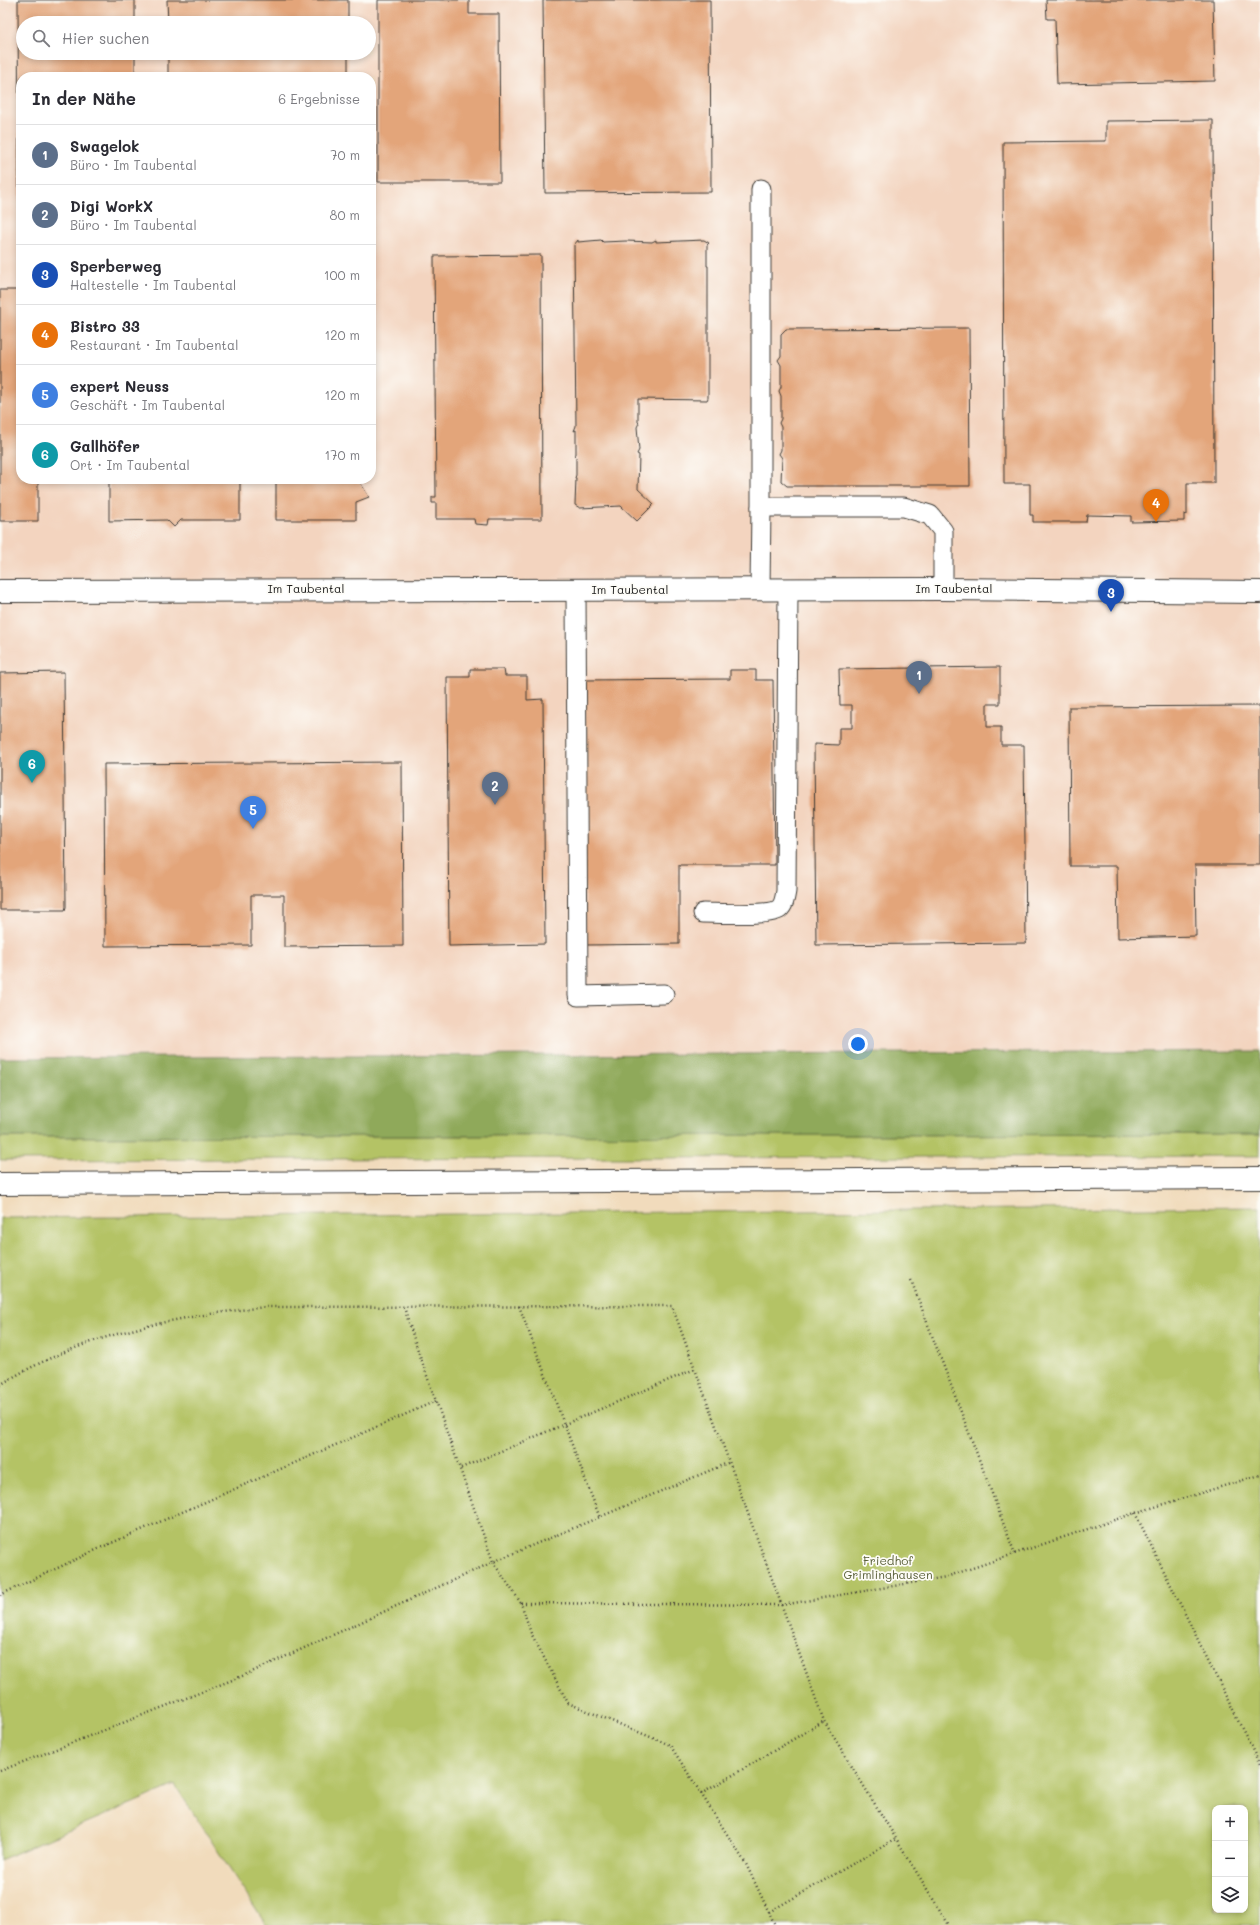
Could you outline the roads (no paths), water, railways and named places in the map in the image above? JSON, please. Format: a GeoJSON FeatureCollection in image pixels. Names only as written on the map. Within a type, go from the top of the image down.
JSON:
{"type":"FeatureCollection","features":[{"type":"Feature","properties":{"kind":"street","name":"Im Taubental"},"geometry":{"type":"LineString","coordinates":[[0,591],[943,589],[1260,592]]}},
{"type":"Feature","properties":{"kind":"street"},"geometry":{"type":"LineString","coordinates":[[0,1184],[1260,1178]]}},
{"type":"Feature","properties":{"kind":"lane"},"geometry":{"type":"LineString","coordinates":[[760,589],[761,189]]}},
{"type":"Feature","properties":{"kind":"lane"},"geometry":{"type":"LineString","coordinates":[[761,507],[904,507],[930,515],[943,531],[943,589]]}},
{"type":"Feature","properties":{"kind":"lane"},"geometry":{"type":"LineString","coordinates":[[703,913],[768,912],[779,909],[784,901],[786,891],[788,589]]}},
{"type":"Feature","properties":{"kind":"lane"},"geometry":{"type":"LineString","coordinates":[[576,590],[578,996],[664,994]]}},
{"type":"Feature","properties":{"kind":"place","name":"Bistro 33"},"geometry":{"type":"Point","coordinates":[1156,522]}},
{"type":"Feature","properties":{"kind":"place","name":"Sperberweg"},"geometry":{"type":"Point","coordinates":[1111,612]}},
{"type":"Feature","properties":{"kind":"place","name":"Swagelok"},"geometry":{"type":"Point","coordinates":[919,694]}},
{"type":"Feature","properties":{"kind":"place","name":"Gallhöfer"},"geometry":{"type":"Point","coordinates":[32,783]}},
{"type":"Feature","properties":{"kind":"place","name":"Digi WorkX"},"geometry":{"type":"Point","coordinates":[495,805]}},
{"type":"Feature","properties":{"kind":"place","name":"expert Neuss"},"geometry":{"type":"Point","coordinates":[253,829]}},
{"type":"Feature","properties":{"kind":"park label","name":"Friedhof Grimlinghausen"},"geometry":{"type":"Point","coordinates":[888,1568]}}]}
